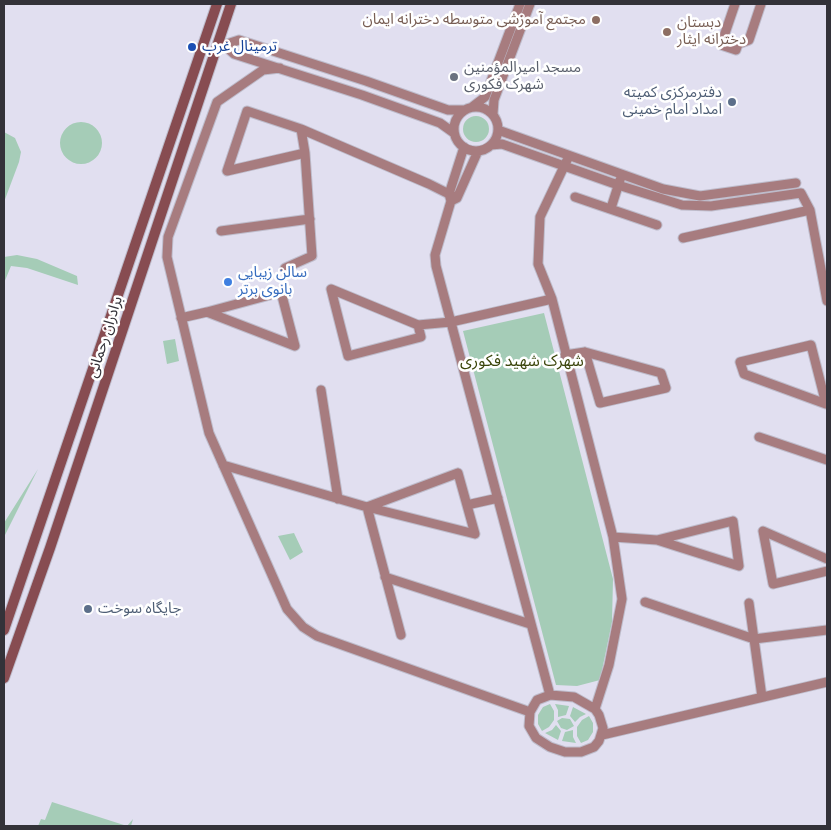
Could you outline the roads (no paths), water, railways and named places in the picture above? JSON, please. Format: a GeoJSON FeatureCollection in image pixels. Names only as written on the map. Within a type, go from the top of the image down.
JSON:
{"type":"FeatureCollection","features":[{"type":"Feature","properties":{"kind":"main road","name":"برادران رحمانی"},"geometry":{"type":"LineString","coordinates":[[4,630],[217,4]]}},
{"type":"Feature","properties":{"kind":"main road","name":"برادران رحمانی"},"geometry":{"type":"LineString","coordinates":[[4,678],[221,44],[232,4]]}},
{"type":"Feature","properties":{"kind":"street"},"geometry":{"type":"LineString","coordinates":[[478,151],[464,148],[459,144],[454,133],[455,122],[468,108],[485,97],[520,4]]}},
{"type":"Feature","properties":{"kind":"street"},"geometry":{"type":"LineString","coordinates":[[493,114],[494,100],[530,4]]}},
{"type":"Feature","properties":{"kind":"street"},"geometry":{"type":"LineString","coordinates":[[735,4],[721,45],[736,50],[738,44],[749,40],[762,4]]}},
{"type":"Feature","properties":{"kind":"street"},"geometry":{"type":"LineString","coordinates":[[221,44],[239,40],[448,110],[483,108],[493,114],[496,119],[498,136],[491,145]]}},
{"type":"Feature","properties":{"kind":"street"},"geometry":{"type":"LineString","coordinates":[[221,44],[234,54],[280,68],[440,124],[454,133]]}},
{"type":"Feature","properties":{"kind":"street"},"geometry":{"type":"LineString","coordinates":[[254,61],[259,46]]}},
{"type":"Feature","properties":{"kind":"street"},"geometry":{"type":"LineString","coordinates":[[280,68],[263,70],[217,102],[168,237],[167,257],[209,433],[287,609],[303,627],[317,636],[530,712]]}},
{"type":"Feature","properties":{"kind":"street"},"geometry":{"type":"LineString","coordinates":[[362,96],[366,81]]}},
{"type":"Feature","properties":{"kind":"street"},"geometry":{"type":"LineString","coordinates":[[305,153],[227,171],[247,111],[301,130],[452,198]]}},
{"type":"Feature","properties":{"kind":"street"},"geometry":{"type":"LineString","coordinates":[[285,268],[312,256],[305,153],[301,130]]}},
{"type":"Feature","properties":{"kind":"street"},"geometry":{"type":"LineString","coordinates":[[498,130],[663,189],[700,196],[796,183]]}},
{"type":"Feature","properties":{"kind":"street"},"geometry":{"type":"LineString","coordinates":[[452,198],[478,151],[491,145],[502,144],[564,167],[682,205],[711,206],[802,193],[810,210],[827,301]]}},
{"type":"Feature","properties":{"kind":"street"},"geometry":{"type":"LineString","coordinates":[[464,148],[435,255],[436,266],[550,695]]}},
{"type":"Feature","properties":{"kind":"street"},"geometry":{"type":"LineString","coordinates":[[569,156],[540,217],[538,264],[552,299],[613,536],[622,599],[609,665],[595,709]]}},
{"type":"Feature","properties":{"kind":"street"},"geometry":{"type":"LineString","coordinates":[[611,208],[623,174]]}},
{"type":"Feature","properties":{"kind":"street"},"geometry":{"type":"LineString","coordinates":[[575,197],[657,225]]}},
{"type":"Feature","properties":{"kind":"street"},"geometry":{"type":"LineString","coordinates":[[683,238],[810,210]]}},
{"type":"Feature","properties":{"kind":"street"},"geometry":{"type":"LineString","coordinates":[[221,231],[310,219]]}},
{"type":"Feature","properties":{"kind":"street"},"geometry":{"type":"LineString","coordinates":[[418,325],[421,337],[348,356],[331,289],[418,325],[451,322],[552,299]]}},
{"type":"Feature","properties":{"kind":"street"},"geometry":{"type":"LineString","coordinates":[[181,318],[281,292],[295,346],[206,312]]}},
{"type":"Feature","properties":{"kind":"street"},"geometry":{"type":"LineString","coordinates":[[811,345],[823,375],[826,404],[744,374],[740,362],[811,345]]}},
{"type":"Feature","properties":{"kind":"street"},"geometry":{"type":"LineString","coordinates":[[565,355],[585,352],[661,374],[666,388],[600,403],[585,352]]}},
{"type":"Feature","properties":{"kind":"street"},"geometry":{"type":"LineString","coordinates":[[321,390],[338,499]]}},
{"type":"Feature","properties":{"kind":"street"},"geometry":{"type":"LineString","coordinates":[[759,436],[827,460]]}},
{"type":"Feature","properties":{"kind":"street"},"geometry":{"type":"LineString","coordinates":[[222,464],[367,508],[474,534],[458,473],[367,508]]}},
{"type":"Feature","properties":{"kind":"street"},"geometry":{"type":"LineString","coordinates":[[467,505],[498,498]]}},
{"type":"Feature","properties":{"kind":"street"},"geometry":{"type":"LineString","coordinates":[[367,508],[401,635]]}},
{"type":"Feature","properties":{"kind":"street"},"geometry":{"type":"LineString","coordinates":[[613,536],[657,540],[740,566],[733,521],[657,540]]}},
{"type":"Feature","properties":{"kind":"street"},"geometry":{"type":"LineString","coordinates":[[827,558],[763,531],[773,584],[827,571]]}},
{"type":"Feature","properties":{"kind":"street"},"geometry":{"type":"LineString","coordinates":[[385,577],[530,624]]}},
{"type":"Feature","properties":{"kind":"street"},"geometry":{"type":"LineString","coordinates":[[645,602],[754,639],[827,630]]}},
{"type":"Feature","properties":{"kind":"street"},"geometry":{"type":"LineString","coordinates":[[749,603],[762,697]]}},
{"type":"Feature","properties":{"kind":"street"},"geometry":{"type":"LineString","coordinates":[[602,735],[827,682]]}},
{"type":"Feature","properties":{"kind":"street"},"geometry":{"type":"LineString","coordinates":[[550,695],[574,697],[595,709],[602,721],[602,735],[594,747],[588,750],[573,752],[557,750],[543,743],[532,732],[529,726],[530,712],[537,700],[550,695]]}},
{"type":"Feature","properties":{"kind":"place","name":"مجتمع آموزشی متوسطه دخترانه ایمان"},"geometry":{"type":"Point","coordinates":[596,20]}},
{"type":"Feature","properties":{"kind":"place","name":"دبستان دخترانه ایثار"},"geometry":{"type":"Point","coordinates":[667,32]}},
{"type":"Feature","properties":{"kind":"place","name":"ترمینال غرب"},"geometry":{"type":"Point","coordinates":[192,47]}},
{"type":"Feature","properties":{"kind":"place","name":"مسجد امیرالمؤمنین شهرک فکوری"},"geometry":{"type":"Point","coordinates":[454,77]}},
{"type":"Feature","properties":{"kind":"place","name":"دفترمرکزی کمیته امداد امام خمینی"},"geometry":{"type":"Point","coordinates":[732,102]}},
{"type":"Feature","properties":{"kind":"place","name":"سالن زیبایی بانوی برتر"},"geometry":{"type":"Point","coordinates":[228,282]}},
{"type":"Feature","properties":{"kind":"place","name":"جایگاه سوخت"},"geometry":{"type":"Point","coordinates":[88,609]}},
{"type":"Feature","properties":{"kind":"district","name":"شهرک شهید فکوری"},"geometry":{"type":"Point","coordinates":[522,361]}}]}
